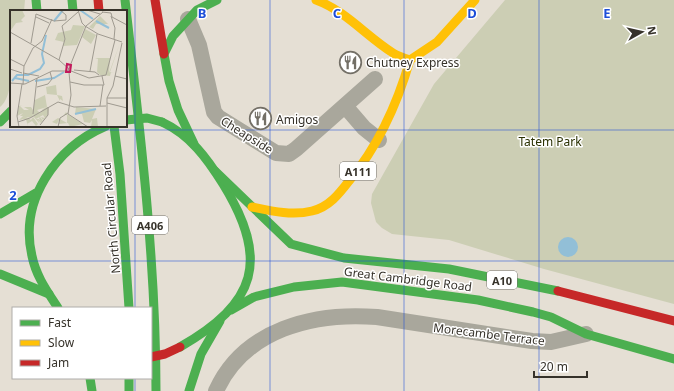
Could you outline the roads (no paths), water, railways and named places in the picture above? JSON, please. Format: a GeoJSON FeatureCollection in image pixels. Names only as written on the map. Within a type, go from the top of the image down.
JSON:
{"type":"FeatureCollection","features":[{"type":"Feature","properties":{"kind":"main road"},"geometry":{"type":"LineString","coordinates":[[36,0],[37,10]]}},
{"type":"Feature","properties":{"kind":"main road"},"geometry":{"type":"LineString","coordinates":[[72,0],[73,10]]}},
{"type":"Feature","properties":{"kind":"main road"},"geometry":{"type":"LineString","coordinates":[[98,0],[99,10]]}},
{"type":"Feature","properties":{"kind":"main road","name":"A406"},"geometry":{"type":"LineString","coordinates":[[125,0],[126,10]]}},
{"type":"Feature","properties":{"kind":"main road"},"geometry":{"type":"LineString","coordinates":[[155,0],[169,81],[176,103],[194,144]]}},
{"type":"Feature","properties":{"kind":"main road"},"geometry":{"type":"LineString","coordinates":[[164,54],[173,36],[188,19],[197,10],[217,0]]}},
{"type":"Feature","properties":{"kind":"main road"},"geometry":{"type":"LineString","coordinates":[[316,0],[327,4],[350,18],[393,53],[410,60],[421,56],[432,48],[475,0]]}},
{"type":"Feature","properties":{"kind":"main road","name":"A406"},"geometry":{"type":"LineString","coordinates":[[127,20],[145,171],[153,266],[156,323],[156,391]]}},
{"type":"Feature","properties":{"kind":"main road","name":"A111"},"geometry":{"type":"LineString","coordinates":[[252,207],[277,212],[309,212],[322,208],[335,198],[362,166],[379,140],[394,110],[410,60]]}},
{"type":"Feature","properties":{"kind":"main road"},"geometry":{"type":"LineString","coordinates":[[0,122],[10,112]]}},
{"type":"Feature","properties":{"kind":"main road"},"geometry":{"type":"LineString","coordinates":[[127,120],[147,118],[162,122],[184,134],[194,144],[215,171],[237,206],[250,240],[252,259],[249,276],[242,292],[231,310],[221,320],[196,360],[189,391]]}},
{"type":"Feature","properties":{"kind":"main road"},"geometry":{"type":"LineString","coordinates":[[57,307],[39,278],[32,261],[29,241],[28,214],[36,193],[53,165],[67,151],[104,127]]}},
{"type":"Feature","properties":{"kind":"main road","name":"North Circular Road"},"geometry":{"type":"LineString","coordinates":[[114,127],[120,174],[129,307]]}},
{"type":"Feature","properties":{"kind":"main road"},"geometry":{"type":"LineString","coordinates":[[67,151],[70,139]]}},
{"type":"Feature","properties":{"kind":"main road","name":"A10"},"geometry":{"type":"LineString","coordinates":[[215,171],[252,207]]}},
{"type":"Feature","properties":{"kind":"main road"},"geometry":{"type":"LineString","coordinates":[[0,214],[36,193]]}},
{"type":"Feature","properties":{"kind":"main road","name":"Great Cambridge Road"},"geometry":{"type":"LineString","coordinates":[[252,207],[291,244],[327,255],[450,269],[561,292],[674,320]]}},
{"type":"Feature","properties":{"kind":"main road"},"geometry":{"type":"LineString","coordinates":[[0,274],[49,294]]}},
{"type":"Feature","properties":{"kind":"main road","name":"Great Cambridge Road"},"geometry":{"type":"LineString","coordinates":[[231,310],[254,297],[294,287],[342,282],[478,300],[551,317],[586,334],[674,359]]}},
{"type":"Feature","properties":{"kind":"main road"},"geometry":{"type":"LineString","coordinates":[[152,357],[165,354],[180,347],[221,320]]}},
{"type":"Feature","properties":{"kind":"main road"},"geometry":{"type":"LineString","coordinates":[[90,379],[92,391]]}},
{"type":"Feature","properties":{"kind":"main road"},"geometry":{"type":"LineString","coordinates":[[129,379],[129,391]]}},
{"type":"Feature","properties":{"kind":"street","name":"Cheapside"},"geometry":{"type":"LineString","coordinates":[[188,19],[199,44],[212,107],[218,117],[276,153],[289,154],[375,79]]}},
{"type":"Feature","properties":{"kind":"street"},"geometry":{"type":"LineString","coordinates":[[342,109],[379,140]]}},
{"type":"Feature","properties":{"kind":"street","name":"Morecambe Terrace"},"geometry":{"type":"LineString","coordinates":[[216,391],[222,376],[241,354],[275,331],[320,319],[363,316],[532,341],[551,342],[586,334]]}},
{"type":"Feature","properties":{"kind":"water"},"geometry":{"type":"Polygon","coordinates":[[[564,237],[572,237],[578,243],[578,251],[572,257],[564,257],[558,251],[558,243],[564,237]]]}},
{"type":"Feature","properties":{"kind":"place","name":"Chutney Express"},"geometry":{"type":"Point","coordinates":[350,62]}},
{"type":"Feature","properties":{"kind":"place","name":"Amigos"},"geometry":{"type":"Point","coordinates":[261,119]}},
{"type":"Feature","properties":{"kind":"park label","name":"Tatem Park"},"geometry":{"type":"Point","coordinates":[550,141]}}]}
